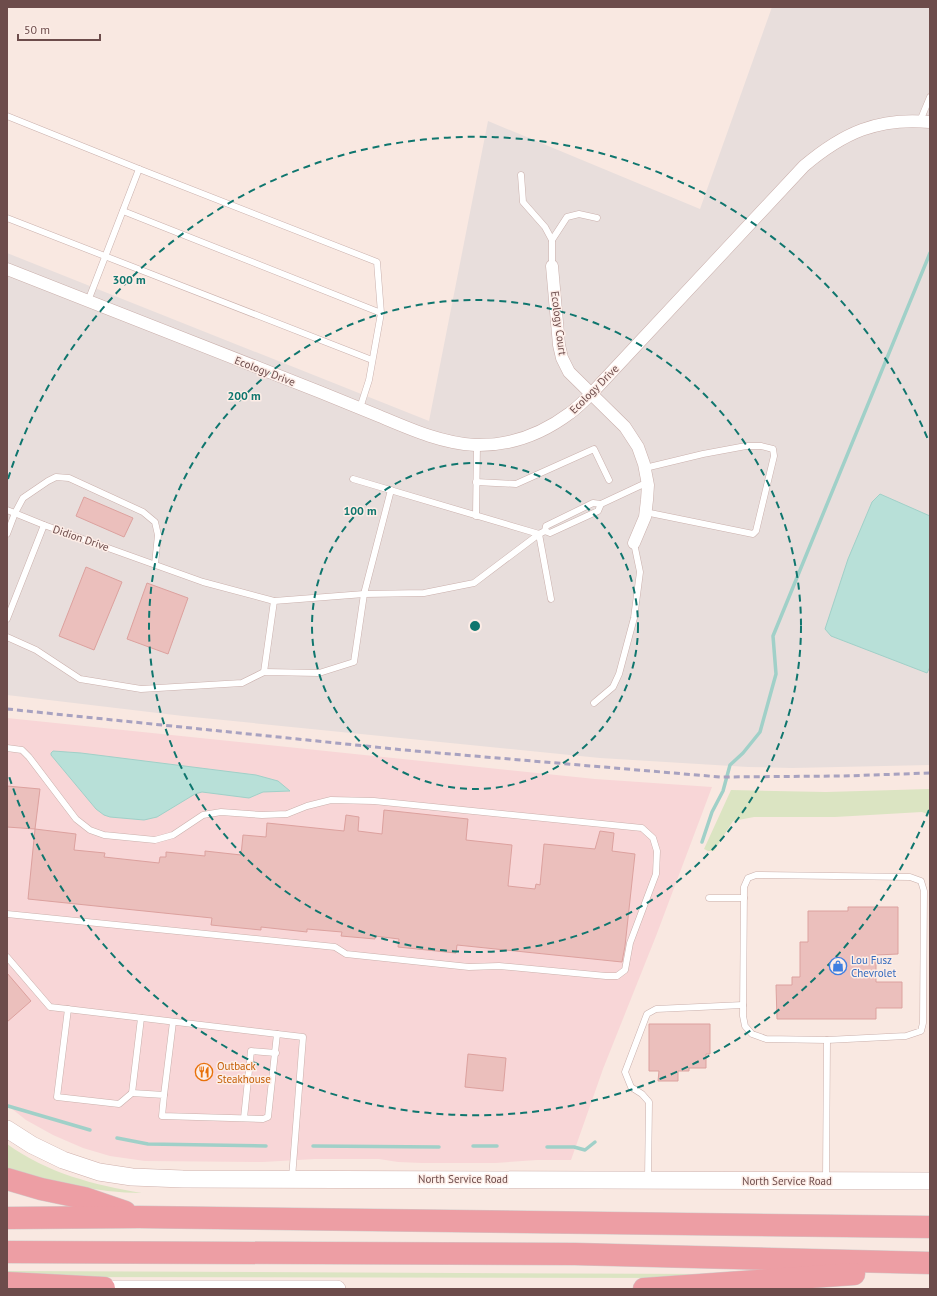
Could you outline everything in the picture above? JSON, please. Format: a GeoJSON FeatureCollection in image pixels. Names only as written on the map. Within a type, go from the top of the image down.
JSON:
{"type":"FeatureCollection","features":[{"type":"Feature","properties":{"kind":"highway"},"geometry":{"type":"LineString","coordinates":[[7,1178],[41,1189],[84,1198],[139,1217]]}},
{"type":"Feature","properties":{"kind":"highway"},"geometry":{"type":"LineString","coordinates":[[7,1218],[139,1217],[930,1227]]}},
{"type":"Feature","properties":{"kind":"highway"},"geometry":{"type":"LineString","coordinates":[[7,1252],[575,1254],[925,1263]]}},
{"type":"Feature","properties":{"kind":"highway"},"geometry":{"type":"LineString","coordinates":[[644,1289],[877,1272],[925,1263]]}},
{"type":"Feature","properties":{"kind":"highway"},"geometry":{"type":"LineString","coordinates":[[7,1283],[104,1288]]}},
{"type":"Feature","properties":{"kind":"street","name":"Ecology Drive"},"geometry":{"type":"LineString","coordinates":[[7,269],[424,434],[457,443],[476,445],[498,444],[518,440],[537,433],[571,412],[591,394],[804,166],[819,154],[835,142],[871,126],[891,122],[925,122]]}},
{"type":"Feature","properties":{"kind":"street","name":"Ecology Court"},"geometry":{"type":"LineString","coordinates":[[552,266],[559,345],[562,358],[569,372],[625,427],[638,447],[645,468],[648,482],[647,500],[645,512],[634,543]]}},
{"type":"Feature","properties":{"kind":"street","name":"North Service Road"},"geometry":{"type":"LineString","coordinates":[[7,1129],[32,1145],[63,1160],[99,1172],[132,1177],[183,1179],[930,1181]]}},
{"type":"Feature","properties":{"kind":"street"},"geometry":{"type":"LineString","coordinates":[[72,1289],[337,1289]]}},
{"type":"Feature","properties":{"kind":"lane"},"geometry":{"type":"LineString","coordinates":[[925,122],[930,96]]}},
{"type":"Feature","properties":{"kind":"lane"},"geometry":{"type":"LineString","coordinates":[[7,116],[377,262],[381,313],[369,380],[360,408]]}},
{"type":"Feature","properties":{"kind":"lane"},"geometry":{"type":"LineString","coordinates":[[88,301],[139,169]]}},
{"type":"Feature","properties":{"kind":"lane"},"geometry":{"type":"LineString","coordinates":[[522,175],[523,202],[545,227],[552,240],[552,266]]}},
{"type":"Feature","properties":{"kind":"lane"},"geometry":{"type":"LineString","coordinates":[[123,211],[381,313]]}},
{"type":"Feature","properties":{"kind":"lane"},"geometry":{"type":"LineString","coordinates":[[552,240],[567,217],[579,214],[597,218]]}},
{"type":"Feature","properties":{"kind":"lane"},"geometry":{"type":"LineString","coordinates":[[7,218],[372,360]]}},
{"type":"Feature","properties":{"kind":"lane"},"geometry":{"type":"LineString","coordinates":[[476,445],[476,516]]}},
{"type":"Feature","properties":{"kind":"lane"},"geometry":{"type":"LineString","coordinates":[[645,468],[703,454],[746,446],[761,446],[773,449],[774,456],[756,531],[753,534],[645,512]]}},
{"type":"Feature","properties":{"kind":"lane"},"geometry":{"type":"LineString","coordinates":[[476,482],[516,484],[594,449],[609,480]]}},
{"type":"Feature","properties":{"kind":"lane"},"geometry":{"type":"LineString","coordinates":[[7,534],[15,513],[23,498],[56,477],[69,478],[143,512],[155,522],[158,535],[155,564]]}},
{"type":"Feature","properties":{"kind":"lane"},"geometry":{"type":"LineString","coordinates":[[354,478],[476,516],[542,533],[550,533],[598,511],[601,504],[648,482]]}},
{"type":"Feature","properties":{"kind":"lane"},"geometry":{"type":"LineString","coordinates":[[7,637],[36,650],[80,679],[141,689],[242,683],[264,672],[319,673],[354,662],[364,594],[391,490]]}},
{"type":"Feature","properties":{"kind":"lane","name":"Didion Drive"},"geometry":{"type":"LineString","coordinates":[[7,510],[44,525],[203,582],[274,601],[364,594],[424,593],[474,583],[542,533]]}},
{"type":"Feature","properties":{"kind":"lane"},"geometry":{"type":"LineString","coordinates":[[7,619],[44,525]]}},
{"type":"Feature","properties":{"kind":"lane"},"geometry":{"type":"LineString","coordinates":[[542,533],[551,599]]}},
{"type":"Feature","properties":{"kind":"lane"},"geometry":{"type":"LineString","coordinates":[[594,703],[613,687],[620,674],[632,625],[640,572],[634,543]]}},
{"type":"Feature","properties":{"kind":"lane"},"geometry":{"type":"LineString","coordinates":[[264,672],[274,601]]}},
{"type":"Feature","properties":{"kind":"lane"},"geometry":{"type":"LineString","coordinates":[[7,748],[22,750],[76,819],[90,830],[104,835],[155,840],[173,835],[203,815],[221,812],[262,815],[287,814],[307,806],[331,800],[382,802],[642,828],[653,838],[657,851],[656,874],[630,943],[624,970],[617,976],[500,966],[469,967],[346,954],[335,947],[7,914]]}},
{"type":"Feature","properties":{"kind":"lane"},"geometry":{"type":"LineString","coordinates":[[756,875],[910,877],[921,881],[924,891],[923,1023],[921,1031],[906,1036],[827,1040],[766,1039],[752,1034],[745,1026],[743,1005],[744,887],[748,878],[756,875]]}},
{"type":"Feature","properties":{"kind":"lane"},"geometry":{"type":"LineString","coordinates":[[709,898],[744,898]]}},
{"type":"Feature","properties":{"kind":"lane"},"geometry":{"type":"LineString","coordinates":[[7,957],[50,1007],[303,1037],[292,1179]]}},
{"type":"Feature","properties":{"kind":"lane"},"geometry":{"type":"LineString","coordinates":[[648,1180],[649,1102],[642,1094],[631,1087],[625,1072],[646,1014],[656,1009],[743,1005]]}},
{"type":"Feature","properties":{"kind":"lane"},"geometry":{"type":"LineString","coordinates":[[68,1009],[57,1097],[118,1104],[132,1093],[164,1095]]}},
{"type":"Feature","properties":{"kind":"lane"},"geometry":{"type":"LineString","coordinates":[[132,1093],[141,1018]]}},
{"type":"Feature","properties":{"kind":"lane"},"geometry":{"type":"LineString","coordinates":[[173,1022],[162,1116],[263,1119],[268,1117],[277,1034]]}},
{"type":"Feature","properties":{"kind":"lane"},"geometry":{"type":"LineString","coordinates":[[826,1181],[827,1040]]}},
{"type":"Feature","properties":{"kind":"lane"},"geometry":{"type":"LineString","coordinates":[[244,1118],[251,1050],[276,1053]]}},
{"type":"Feature","properties":{"kind":"shaded area"},"geometry":{"type":"Polygon","coordinates":[[[772,7],[930,7],[930,765],[792,768],[748,767],[600,758],[183,716],[7,695],[7,253],[429,421],[488,121],[700,209],[772,7]]]}},
{"type":"Feature","properties":{"kind":"shaded area"},"geometry":{"type":"Polygon","coordinates":[[[7,718],[595,779],[712,787],[656,936],[603,1069],[571,1160],[537,1160],[496,1163],[422,1163],[398,1162],[379,1159],[315,1159],[263,1162],[145,1161],[110,1156],[83,1148],[53,1135],[26,1120],[7,1105],[7,718]]]}},
{"type":"Feature","properties":{"kind":"green space"},"geometry":{"type":"Polygon","coordinates":[[[930,789],[930,815],[922,812],[835,817],[754,817],[733,821],[714,851],[704,849],[731,790],[826,792],[930,789]]]}},
{"type":"Feature","properties":{"kind":"green space"},"geometry":{"type":"Polygon","coordinates":[[[7,1144],[38,1163],[55,1170],[89,1182],[142,1193],[91,1189],[7,1169],[7,1144]]]}},
{"type":"Feature","properties":{"kind":"green space"},"geometry":{"type":"Polygon","coordinates":[[[7,1271],[710,1274],[693,1278],[7,1277],[7,1271]]]}},
{"type":"Feature","properties":{"kind":"water"},"geometry":{"type":"Polygon","coordinates":[[[880,494],[930,516],[930,667],[927,673],[831,636],[825,629],[848,559],[872,502],[880,494]]]}},
{"type":"Feature","properties":{"kind":"water"},"geometry":{"type":"Polygon","coordinates":[[[53,751],[81,753],[256,775],[278,781],[290,791],[263,792],[249,798],[202,792],[195,794],[157,817],[144,820],[110,817],[104,815],[96,809],[51,755],[53,751]]]}},
{"type":"Feature","properties":{"kind":"building"},"geometry":{"type":"Polygon","coordinates":[[[84,497],[133,518],[124,537],[76,516],[84,497]]]}},
{"type":"Feature","properties":{"kind":"building"},"geometry":{"type":"Polygon","coordinates":[[[86,567],[122,582],[94,650],[59,636],[86,567]]]}},
{"type":"Feature","properties":{"kind":"building"},"geometry":{"type":"Polygon","coordinates":[[[147,583],[188,598],[168,654],[127,639],[147,583]]]}},
{"type":"Feature","properties":{"kind":"building"},"geometry":{"type":"Polygon","coordinates":[[[7,786],[40,789],[35,829],[7,827],[7,786]]]}},
{"type":"Feature","properties":{"kind":"building"},"geometry":{"type":"Polygon","coordinates":[[[384,810],[468,819],[466,840],[512,845],[508,886],[535,889],[536,884],[540,885],[544,844],[595,849],[600,831],[614,833],[612,851],[635,854],[622,962],[457,945],[456,953],[398,947],[399,939],[375,936],[375,939],[341,936],[342,932],[307,929],[307,932],[261,927],[261,930],[211,925],[212,918],[28,899],[35,829],[76,834],[74,850],[105,853],[104,857],[159,863],[160,857],[166,857],[166,852],[205,856],[205,851],[241,855],[243,835],[266,837],[267,823],[344,831],[346,815],[359,817],[358,831],[382,834],[384,810]]]}},
{"type":"Feature","properties":{"kind":"building","name":"Lou Fusz Chevrolet"},"geometry":{"type":"Polygon","coordinates":[[[848,907],[898,907],[898,954],[876,955],[876,982],[902,982],[902,1008],[876,1008],[876,1019],[777,1019],[776,985],[792,985],[792,977],[800,977],[800,942],[808,942],[808,911],[848,911],[848,907]]]}},
{"type":"Feature","properties":{"kind":"building"},"geometry":{"type":"Polygon","coordinates":[[[7,973],[31,1001],[7,1022],[7,973]]]}},
{"type":"Feature","properties":{"kind":"building"},"geometry":{"type":"Polygon","coordinates":[[[649,1024],[710,1024],[710,1054],[706,1054],[706,1068],[689,1068],[689,1071],[678,1071],[678,1081],[658,1081],[659,1071],[649,1071],[649,1024]]]}},
{"type":"Feature","properties":{"kind":"building"},"geometry":{"type":"Polygon","coordinates":[[[468,1054],[506,1058],[503,1091],[465,1087],[468,1054]]]}},
{"type":"Feature","properties":{"kind":"waterway"},"geometry":{"type":"LineString","coordinates":[[702,842],[712,812],[723,791],[730,765],[743,753],[760,732],[776,674],[773,636],[930,253]]}},
{"type":"Feature","properties":{"kind":"waterway"},"geometry":{"type":"LineString","coordinates":[[8,1106],[90,1130]]}},
{"type":"Feature","properties":{"kind":"waterway"},"geometry":{"type":"LineString","coordinates":[[117,1138],[148,1144],[266,1146]]}},
{"type":"Feature","properties":{"kind":"waterway"},"geometry":{"type":"LineString","coordinates":[[547,1147],[574,1147],[585,1150],[595,1142]]}},
{"type":"Feature","properties":{"kind":"waterway"},"geometry":{"type":"LineString","coordinates":[[313,1146],[439,1147]]}},
{"type":"Feature","properties":{"kind":"waterway"},"geometry":{"type":"LineString","coordinates":[[473,1146],[497,1146]]}},
{"type":"Feature","properties":{"kind":"railway"},"geometry":{"type":"LineString","coordinates":[[7,709],[404,750],[720,777],[843,776],[930,773]]}},
{"type":"Feature","properties":{"kind":"place","name":"Lou Fusz Chevrolet"},"geometry":{"type":"Point","coordinates":[838,966]}},
{"type":"Feature","properties":{"kind":"place","name":"Outback Steakhouse"},"geometry":{"type":"Point","coordinates":[204,1072]}}]}
